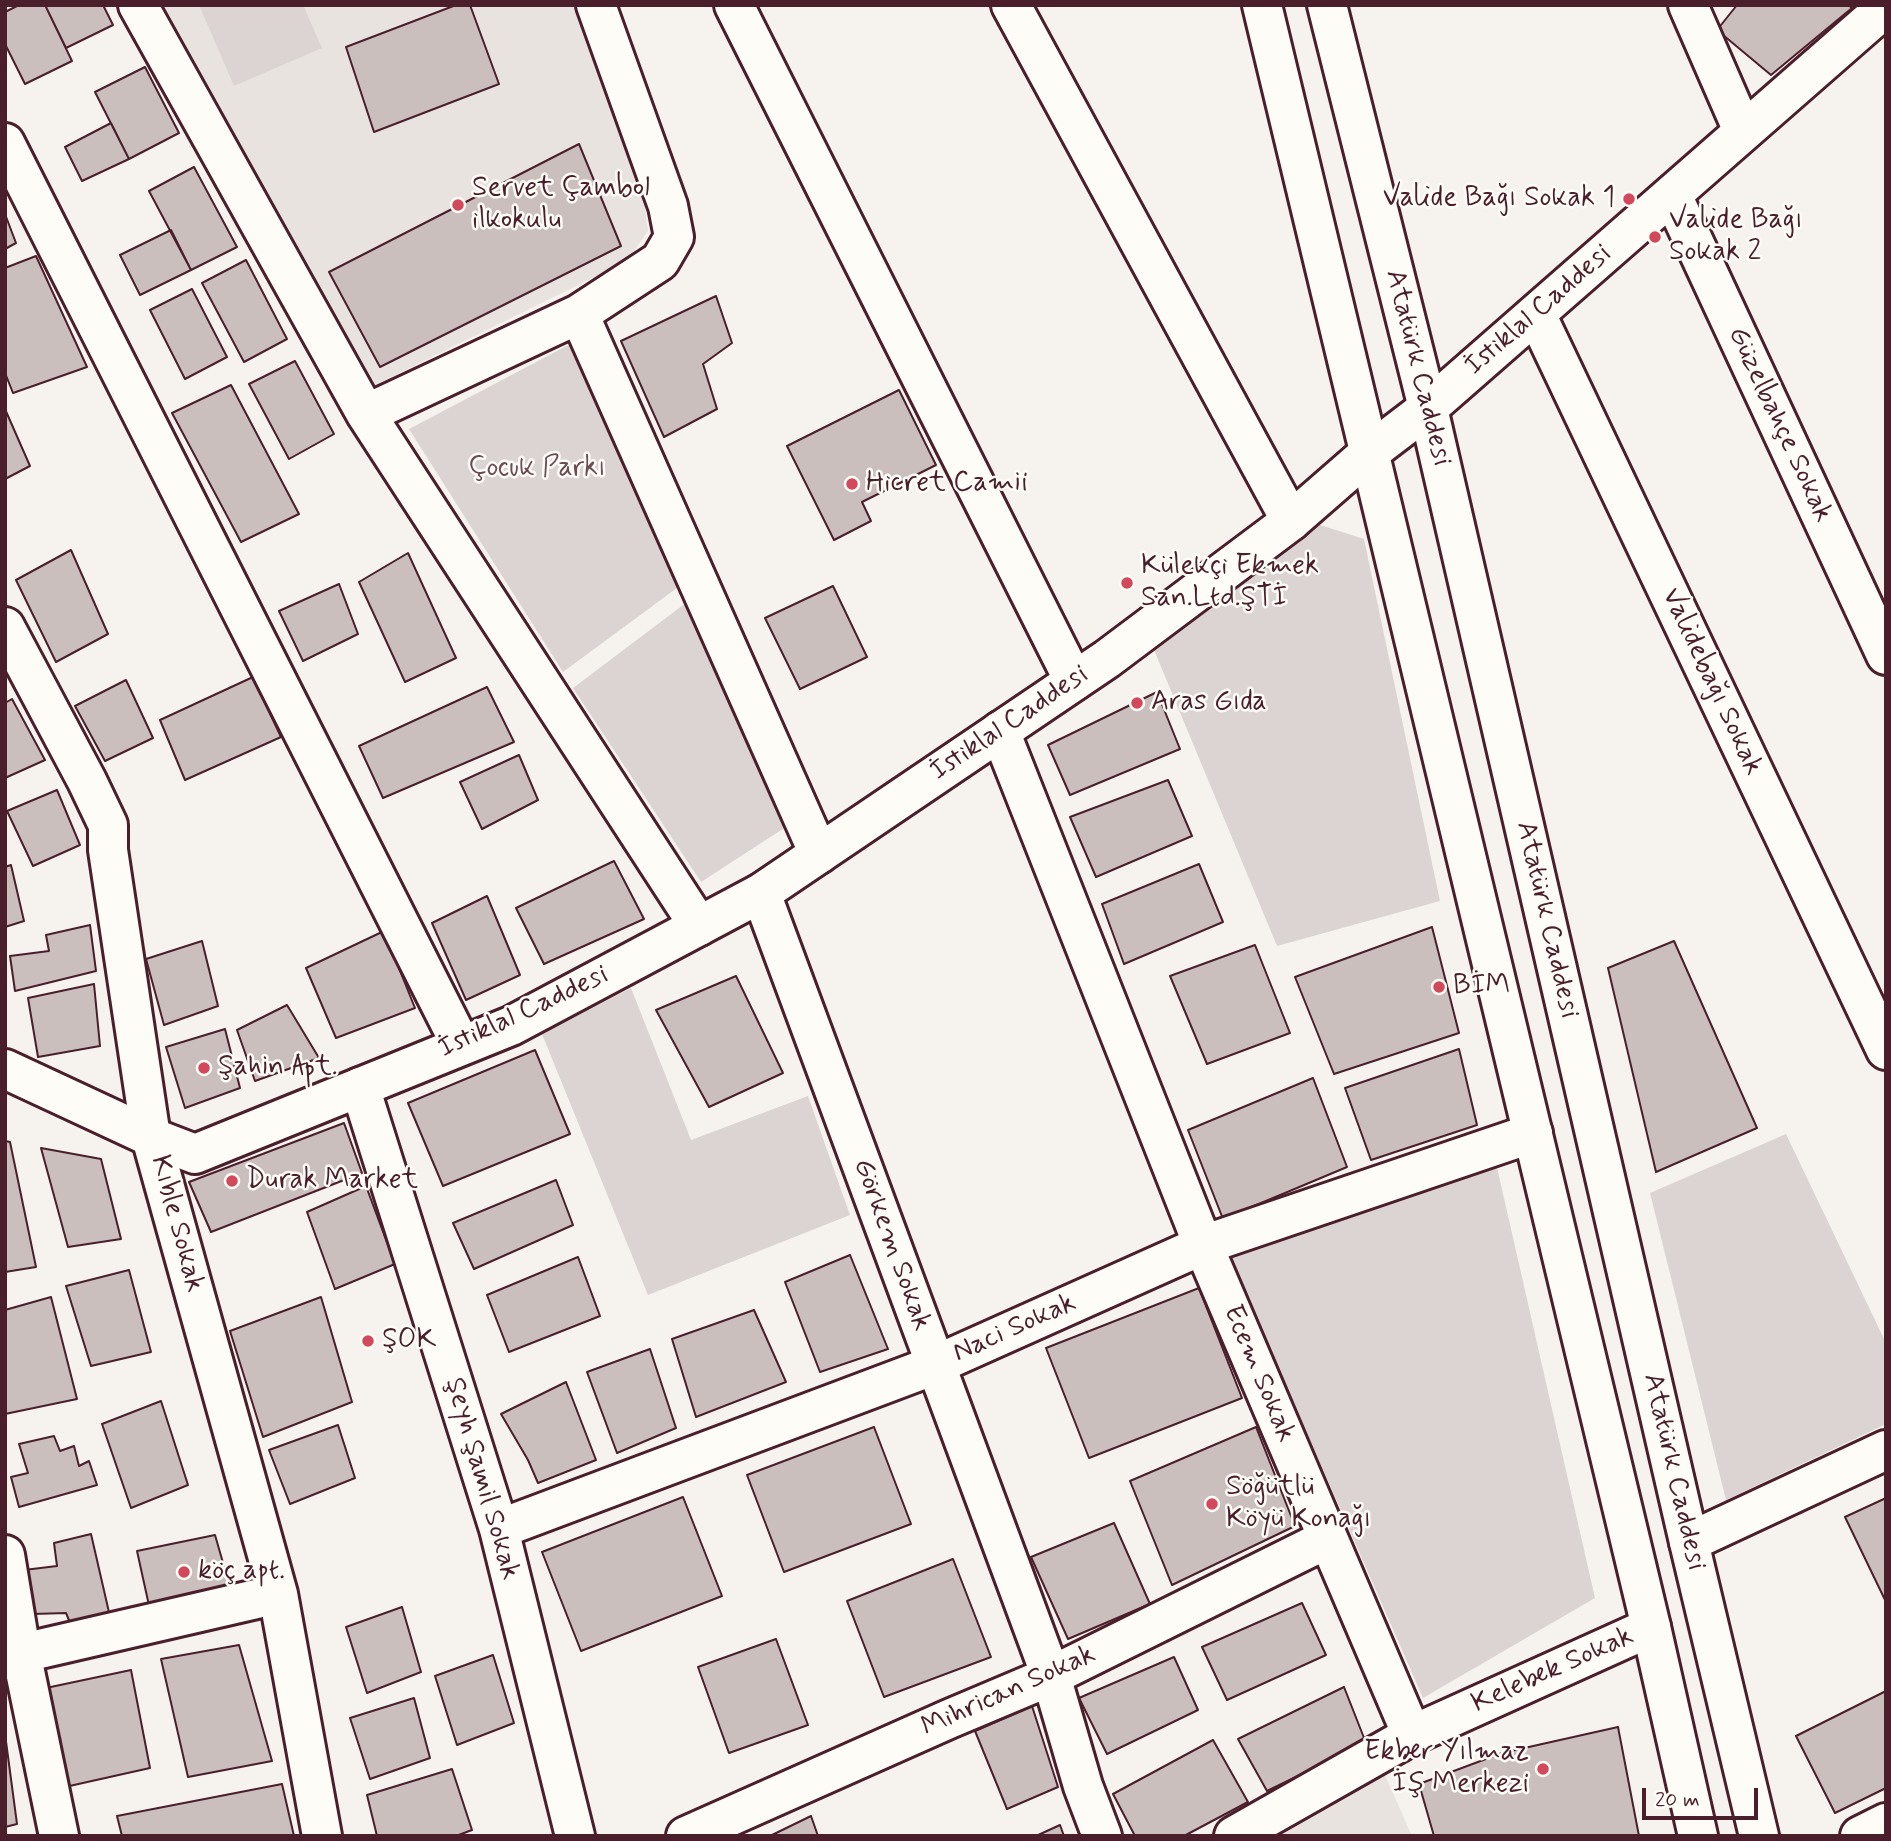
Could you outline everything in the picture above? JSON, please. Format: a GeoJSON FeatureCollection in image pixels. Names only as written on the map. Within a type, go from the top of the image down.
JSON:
{"type":"FeatureCollection","features":[{"type":"Feature","properties":{"kind":"street"},"geometry":{"type":"LineString","coordinates":[[138,5],[366,414],[699,926]]}},
{"type":"Feature","properties":{"kind":"street"},"geometry":{"type":"LineString","coordinates":[[366,414],[579,314],[660,261],[674,237],[668,206],[596,5]]}},
{"type":"Feature","properties":{"kind":"street"},"geometry":{"type":"LineString","coordinates":[[734,5],[1074,681]]}},
{"type":"Feature","properties":{"kind":"street"},"geometry":{"type":"LineString","coordinates":[[1011,5],[1291,521]]}},
{"type":"Feature","properties":{"kind":"street"},"geometry":{"type":"LineString","coordinates":[[1262,5],[1651,1627],[1698,1836]]}},
{"type":"Feature","properties":{"kind":"street","name":"Atatürk Caddesi"},"geometry":{"type":"LineString","coordinates":[[1326,5],[1428,408],[1759,1836]]}},
{"type":"Feature","properties":{"kind":"street"},"geometry":{"type":"LineString","coordinates":[[1688,5],[1743,131]]}},
{"type":"Feature","properties":{"kind":"street","name":"İstiklal Caddesi"},"geometry":{"type":"LineString","coordinates":[[5,1069],[151,1137],[195,1154],[511,1026],[761,893],[1107,659],[1291,521],[1368,453],[1428,408],[1743,131],[1883,18]]}},
{"type":"Feature","properties":{"kind":"street"},"geometry":{"type":"LineString","coordinates":[[5,143],[461,1045]]}},
{"type":"Feature","properties":{"kind":"street","name":"Güzelbahçe Sokak"},"geometry":{"type":"LineString","coordinates":[[1672,195],[1886,655]]}},
{"type":"Feature","properties":{"kind":"street"},"geometry":{"type":"LineString","coordinates":[[579,314],[819,854]]}},
{"type":"Feature","properties":{"kind":"street","name":"Validebağı Sokak"},"geometry":{"type":"LineString","coordinates":[[1536,314],[1886,1050]]}},
{"type":"Feature","properties":{"kind":"street","name":"Kıble Sokak"},"geometry":{"type":"LineString","coordinates":[[5,627],[108,825],[108,850],[151,1137],[278,1594],[322,1836]]}},
{"type":"Feature","properties":{"kind":"street","name":"Ecem Sokak"},"geometry":{"type":"LineString","coordinates":[[1000,731],[1203,1245],[1412,1735]]}},
{"type":"Feature","properties":{"kind":"street","name":"Görkem Sokak"},"geometry":{"type":"LineString","coordinates":[[761,893],[1051,1676],[1083,1786],[1102,1836]]}},
{"type":"Feature","properties":{"kind":"street","name":"Şeyh Şamil Sokak"},"geometry":{"type":"LineString","coordinates":[[360,1087],[499,1529],[575,1836]]}},
{"type":"Feature","properties":{"kind":"street","name":"Naci Sokak"},"geometry":{"type":"LineString","coordinates":[[499,1529],[935,1365],[1203,1245],[1532,1133]]}},
{"type":"Feature","properties":{"kind":"street"},"geometry":{"type":"LineString","coordinates":[[1689,1542],[1886,1450]]}},
{"type":"Feature","properties":{"kind":"street","name":"Mihrican Sokak"},"geometry":{"type":"LineString","coordinates":[[686,1836],[949,1718],[1051,1676],[1327,1539]]}},
{"type":"Feature","properties":{"kind":"street"},"geometry":{"type":"LineString","coordinates":[[5,1555],[13,1654],[59,1836]]}},
{"type":"Feature","properties":{"kind":"street"},"geometry":{"type":"LineString","coordinates":[[13,1654],[278,1594]]}},
{"type":"Feature","properties":{"kind":"street","name":"Kelebek Sokak"},"geometry":{"type":"LineString","coordinates":[[1234,1836],[1412,1735],[1651,1627]]}},
{"type":"Feature","properties":{"kind":"street"},"geometry":{"type":"LineString","coordinates":[[1860,1836],[1886,1824]]}},
{"type":"Feature","properties":{"kind":"shaded area","name":"Servet Çambol ilkokulu"},"geometry":{"type":"Polygon","coordinates":[[[159,5],[575,5],[641,179],[648,231],[627,261],[373,386],[159,5]]]}},
{"type":"Feature","properties":{"kind":"shaded area"},"geometry":{"type":"Polygon","coordinates":[[[1385,1775],[1412,1836],[1273,1836],[1385,1775]]]}},
{"type":"Feature","properties":{"kind":"green space"},"geometry":{"type":"Polygon","coordinates":[[[199,5],[303,5],[322,48],[234,86],[199,5]]]}},
{"type":"Feature","properties":{"kind":"green space","name":"Çocuk Parkı"},"geometry":{"type":"Polygon","coordinates":[[[576,341],[681,585],[563,672],[409,429],[576,341]]]}},
{"type":"Feature","properties":{"kind":"green space"},"geometry":{"type":"Polygon","coordinates":[[[1317,524],[1364,539],[1440,901],[1277,946],[1152,645],[1317,524]]]}},
{"type":"Feature","properties":{"kind":"green space"},"geometry":{"type":"Polygon","coordinates":[[[687,602],[789,825],[701,882],[573,688],[687,602]]]}},
{"type":"Feature","properties":{"kind":"green space"},"geometry":{"type":"Polygon","coordinates":[[[631,988],[691,1140],[808,1096],[850,1215],[648,1295],[542,1034],[631,988]]]}},
{"type":"Feature","properties":{"kind":"green space"},"geometry":{"type":"Polygon","coordinates":[[[1786,1134],[1886,1343],[1886,1424],[1726,1500],[1650,1193],[1786,1134]]]}},
{"type":"Feature","properties":{"kind":"green space"},"geometry":{"type":"Polygon","coordinates":[[[1496,1163],[1595,1598],[1423,1698],[1230,1257],[1496,1163]]]}},
{"type":"Feature","properties":{"kind":"building"},"geometry":{"type":"Polygon","coordinates":[[[19,5],[45,5],[72,61],[25,84],[5,44],[5,12],[19,5]]]}},
{"type":"Feature","properties":{"kind":"building"},"geometry":{"type":"Polygon","coordinates":[[[45,5],[103,5],[113,25],[66,48],[45,5]]]}},
{"type":"Feature","properties":{"kind":"building"},"geometry":{"type":"Polygon","coordinates":[[[456,5],[470,5],[499,84],[374,132],[346,47],[456,5]]]}},
{"type":"Feature","properties":{"kind":"building"},"geometry":{"type":"Polygon","coordinates":[[[1737,5],[1848,5],[1852,8],[1771,75],[1717,30],[1737,5]]]}},
{"type":"Feature","properties":{"kind":"building"},"geometry":{"type":"Polygon","coordinates":[[[145,67],[179,133],[129,159],[95,92],[145,67]]]}},
{"type":"Feature","properties":{"kind":"building"},"geometry":{"type":"Polygon","coordinates":[[[111,123],[129,159],[82,181],[65,147],[111,123]]]}},
{"type":"Feature","properties":{"kind":"building"},"geometry":{"type":"Polygon","coordinates":[[[579,144],[621,246],[380,367],[329,272],[579,144]]]}},
{"type":"Feature","properties":{"kind":"building"},"geometry":{"type":"Polygon","coordinates":[[[194,167],[237,247],[191,270],[149,191],[194,167]]]}},
{"type":"Feature","properties":{"kind":"building"},"geometry":{"type":"Polygon","coordinates":[[[5,214],[16,243],[5,249],[5,214]]]}},
{"type":"Feature","properties":{"kind":"building"},"geometry":{"type":"Polygon","coordinates":[[[171,230],[191,270],[140,295],[120,255],[171,230]]]}},
{"type":"Feature","properties":{"kind":"building"},"geometry":{"type":"Polygon","coordinates":[[[36,256],[87,367],[13,393],[5,373],[5,268],[36,256]]]}},
{"type":"Feature","properties":{"kind":"building"},"geometry":{"type":"Polygon","coordinates":[[[246,260],[287,339],[244,362],[202,283],[246,260]]]}},
{"type":"Feature","properties":{"kind":"building"},"geometry":{"type":"Polygon","coordinates":[[[192,289],[227,357],[185,379],[150,310],[192,289]]]}},
{"type":"Feature","properties":{"kind":"building"},"geometry":{"type":"Polygon","coordinates":[[[716,296],[732,343],[703,364],[717,409],[664,437],[621,341],[716,296]]]}},
{"type":"Feature","properties":{"kind":"building"},"geometry":{"type":"Polygon","coordinates":[[[295,361],[334,434],[289,459],[249,384],[295,361]]]}},
{"type":"Feature","properties":{"kind":"building"},"geometry":{"type":"Polygon","coordinates":[[[231,385],[299,514],[241,542],[172,413],[231,385]]]}},
{"type":"Feature","properties":{"kind":"building","name":"Hicret Camii"},"geometry":{"type":"Polygon","coordinates":[[[899,390],[936,465],[862,502],[871,521],[834,540],[787,446],[899,390]]]}},
{"type":"Feature","properties":{"kind":"building"},"geometry":{"type":"Polygon","coordinates":[[[5,409],[30,466],[5,479],[5,409]]]}},
{"type":"Feature","properties":{"kind":"building"},"geometry":{"type":"Polygon","coordinates":[[[71,550],[108,634],[56,662],[16,580],[71,550]]]}},
{"type":"Feature","properties":{"kind":"building"},"geometry":{"type":"Polygon","coordinates":[[[408,553],[456,658],[405,682],[359,582],[408,553]]]}},
{"type":"Feature","properties":{"kind":"building"},"geometry":{"type":"Polygon","coordinates":[[[339,584],[358,634],[303,661],[279,611],[339,584]]]}},
{"type":"Feature","properties":{"kind":"building"},"geometry":{"type":"Polygon","coordinates":[[[833,586],[867,657],[800,689],[765,618],[833,586]]]}},
{"type":"Feature","properties":{"kind":"building"},"geometry":{"type":"Polygon","coordinates":[[[253,677],[281,737],[185,780],[160,720],[253,677]]]}},
{"type":"Feature","properties":{"kind":"building"},"geometry":{"type":"Polygon","coordinates":[[[126,680],[153,738],[105,761],[75,706],[126,680]]]}},
{"type":"Feature","properties":{"kind":"building"},"geometry":{"type":"Polygon","coordinates":[[[487,687],[514,742],[383,798],[359,746],[487,687]]]}},
{"type":"Feature","properties":{"kind":"building"},"geometry":{"type":"Polygon","coordinates":[[[1157,692],[1180,749],[1070,795],[1048,745],[1157,692]]]}},
{"type":"Feature","properties":{"kind":"building"},"geometry":{"type":"Polygon","coordinates":[[[12,699],[45,760],[5,778],[5,703],[12,699]]]}},
{"type":"Feature","properties":{"kind":"building"},"geometry":{"type":"Polygon","coordinates":[[[519,755],[538,800],[482,829],[460,782],[519,755]]]}},
{"type":"Feature","properties":{"kind":"building"},"geometry":{"type":"Polygon","coordinates":[[[1168,780],[1192,836],[1096,877],[1070,817],[1168,780]]]}},
{"type":"Feature","properties":{"kind":"building"},"geometry":{"type":"Polygon","coordinates":[[[57,790],[80,845],[33,866],[7,811],[57,790]]]}},
{"type":"Feature","properties":{"kind":"building"},"geometry":{"type":"Polygon","coordinates":[[[614,861],[644,919],[544,964],[516,908],[614,861]]]}},
{"type":"Feature","properties":{"kind":"building"},"geometry":{"type":"Polygon","coordinates":[[[1199,864],[1223,922],[1124,964],[1102,904],[1199,864]]]}},
{"type":"Feature","properties":{"kind":"building"},"geometry":{"type":"Polygon","coordinates":[[[11,865],[24,921],[5,927],[5,867],[11,865]]]}},
{"type":"Feature","properties":{"kind":"building"},"geometry":{"type":"Polygon","coordinates":[[[487,896],[520,975],[466,1000],[432,923],[487,896]]]}},
{"type":"Feature","properties":{"kind":"building"},"geometry":{"type":"Polygon","coordinates":[[[90,925],[96,971],[15,991],[10,956],[49,951],[46,935],[90,925]]]}},
{"type":"Feature","properties":{"kind":"building"},"geometry":{"type":"Polygon","coordinates":[[[1432,927],[1459,1033],[1334,1074],[1295,977],[1432,927]]]}},
{"type":"Feature","properties":{"kind":"building"},"geometry":{"type":"Polygon","coordinates":[[[384,931],[415,1008],[336,1038],[306,968],[384,931]]]}},
{"type":"Feature","properties":{"kind":"building"},"geometry":{"type":"Polygon","coordinates":[[[202,941],[218,1006],[164,1025],[146,959],[202,941]]]}},
{"type":"Feature","properties":{"kind":"building"},"geometry":{"type":"Polygon","coordinates":[[[1674,941],[1757,1128],[1656,1172],[1608,968],[1674,941]]]}},
{"type":"Feature","properties":{"kind":"building"},"geometry":{"type":"Polygon","coordinates":[[[1255,945],[1290,1033],[1207,1064],[1170,976],[1255,945]]]}},
{"type":"Feature","properties":{"kind":"building"},"geometry":{"type":"Polygon","coordinates":[[[736,976],[783,1073],[709,1107],[656,1010],[736,976]]]}},
{"type":"Feature","properties":{"kind":"building"},"geometry":{"type":"Polygon","coordinates":[[[94,984],[100,1046],[38,1057],[28,998],[94,984]]]}},
{"type":"Feature","properties":{"kind":"building"},"geometry":{"type":"Polygon","coordinates":[[[287,1005],[319,1058],[255,1081],[237,1030],[287,1005]]]}},
{"type":"Feature","properties":{"kind":"building","name":"Şahin Apt."},"geometry":{"type":"Polygon","coordinates":[[[225,1029],[240,1088],[185,1108],[166,1047],[225,1029]]]}},
{"type":"Feature","properties":{"kind":"building"},"geometry":{"type":"Polygon","coordinates":[[[1459,1049],[1477,1125],[1371,1160],[1345,1088],[1459,1049]]]}},
{"type":"Feature","properties":{"kind":"building"},"geometry":{"type":"Polygon","coordinates":[[[535,1050],[570,1134],[443,1186],[408,1103],[535,1050]]]}},
{"type":"Feature","properties":{"kind":"building"},"geometry":{"type":"Polygon","coordinates":[[[1313,1078],[1347,1167],[1223,1219],[1188,1130],[1313,1078]]]}},
{"type":"Feature","properties":{"kind":"building"},"geometry":{"type":"Polygon","coordinates":[[[344,1123],[362,1173],[211,1232],[189,1182],[344,1123]]]}},
{"type":"Feature","properties":{"kind":"building"},"geometry":{"type":"Polygon","coordinates":[[[5,1141],[10,1142],[36,1267],[5,1272],[5,1141]]]}},
{"type":"Feature","properties":{"kind":"building"},"geometry":{"type":"Polygon","coordinates":[[[41,1148],[101,1159],[121,1239],[68,1247],[41,1148]]]}},
{"type":"Feature","properties":{"kind":"building"},"geometry":{"type":"Polygon","coordinates":[[[556,1180],[573,1225],[474,1269],[453,1223],[556,1180]]]}},
{"type":"Feature","properties":{"kind":"building"},"geometry":{"type":"Polygon","coordinates":[[[366,1186],[395,1264],[335,1289],[307,1212],[366,1186]]]}},
{"type":"Feature","properties":{"kind":"building"},"geometry":{"type":"Polygon","coordinates":[[[850,1255],[888,1349],[820,1372],[785,1282],[850,1255]]]}},
{"type":"Feature","properties":{"kind":"building"},"geometry":{"type":"Polygon","coordinates":[[[578,1257],[600,1316],[509,1352],[487,1295],[578,1257]]]}},
{"type":"Feature","properties":{"kind":"building"},"geometry":{"type":"Polygon","coordinates":[[[129,1270],[151,1352],[91,1366],[66,1286],[129,1270]]]}},
{"type":"Feature","properties":{"kind":"building"},"geometry":{"type":"Polygon","coordinates":[[[1199,1288],[1242,1398],[1089,1458],[1046,1348],[1199,1288]]]}},
{"type":"Feature","properties":{"kind":"building"},"geometry":{"type":"Polygon","coordinates":[[[51,1297],[77,1399],[5,1414],[5,1310],[51,1297]]]}},
{"type":"Feature","properties":{"kind":"building"},"geometry":{"type":"Polygon","coordinates":[[[321,1297],[352,1402],[263,1437],[230,1331],[321,1297]]]}},
{"type":"Feature","properties":{"kind":"building"},"geometry":{"type":"Polygon","coordinates":[[[754,1310],[786,1382],[696,1417],[672,1339],[754,1310]]]}},
{"type":"Feature","properties":{"kind":"building"},"geometry":{"type":"Polygon","coordinates":[[[650,1349],[676,1428],[617,1453],[587,1372],[650,1349]]]}},
{"type":"Feature","properties":{"kind":"building"},"geometry":{"type":"Polygon","coordinates":[[[566,1382],[596,1460],[538,1483],[501,1414],[566,1382]]]}},
{"type":"Feature","properties":{"kind":"building"},"geometry":{"type":"Polygon","coordinates":[[[161,1401],[188,1485],[131,1508],[102,1424],[161,1401]]]}},
{"type":"Feature","properties":{"kind":"building"},"geometry":{"type":"Polygon","coordinates":[[[338,1425],[355,1478],[290,1504],[269,1450],[338,1425]]]}},
{"type":"Feature","properties":{"kind":"building"},"geometry":{"type":"Polygon","coordinates":[[[874,1427],[911,1524],[784,1572],[747,1475],[874,1427]]]}},
{"type":"Feature","properties":{"kind":"building","name":"Söğütlü Köyü Konağı"},"geometry":{"type":"Polygon","coordinates":[[[1256,1427],[1295,1526],[1172,1585],[1130,1481],[1256,1427]]]}},
{"type":"Feature","properties":{"kind":"building"},"geometry":{"type":"Polygon","coordinates":[[[54,1436],[60,1451],[74,1446],[79,1466],[89,1461],[97,1485],[19,1507],[11,1477],[28,1473],[19,1444],[54,1436]]]}},
{"type":"Feature","properties":{"kind":"building"},"geometry":{"type":"Polygon","coordinates":[[[683,1497],[722,1596],[581,1651],[542,1552],[683,1497]]]}},
{"type":"Feature","properties":{"kind":"building"},"geometry":{"type":"Polygon","coordinates":[[[1886,1498],[1886,1602],[1845,1517],[1886,1498]]]}},
{"type":"Feature","properties":{"kind":"building"},"geometry":{"type":"Polygon","coordinates":[[[1114,1523],[1150,1604],[1068,1639],[1031,1557],[1114,1523]]]}},
{"type":"Feature","properties":{"kind":"building"},"geometry":{"type":"Polygon","coordinates":[[[91,1534],[111,1621],[73,1630],[66,1613],[33,1614],[24,1570],[57,1566],[54,1543],[91,1534]]]}},
{"type":"Feature","properties":{"kind":"building","name":"köç apt."},"geometry":{"type":"Polygon","coordinates":[[[215,1535],[232,1594],[150,1610],[137,1551],[215,1535]]]}},
{"type":"Feature","properties":{"kind":"building"},"geometry":{"type":"Polygon","coordinates":[[[953,1559],[991,1657],[884,1697],[847,1601],[953,1559]]]}},
{"type":"Feature","properties":{"kind":"building"},"geometry":{"type":"Polygon","coordinates":[[[1302,1603],[1326,1655],[1227,1700],[1202,1647],[1302,1603]]]}},
{"type":"Feature","properties":{"kind":"building"},"geometry":{"type":"Polygon","coordinates":[[[402,1607],[421,1672],[367,1693],[346,1627],[402,1607]]]}},
{"type":"Feature","properties":{"kind":"building"},"geometry":{"type":"Polygon","coordinates":[[[776,1639],[808,1725],[729,1753],[698,1667],[776,1639]]]}},
{"type":"Feature","properties":{"kind":"building"},"geometry":{"type":"Polygon","coordinates":[[[239,1645],[272,1761],[188,1777],[161,1659],[239,1645]]]}},
{"type":"Feature","properties":{"kind":"building"},"geometry":{"type":"Polygon","coordinates":[[[493,1655],[514,1723],[457,1745],[435,1676],[493,1655]]]}},
{"type":"Feature","properties":{"kind":"building"},"geometry":{"type":"Polygon","coordinates":[[[1174,1657],[1198,1710],[1107,1754],[1079,1698],[1174,1657]]]}},
{"type":"Feature","properties":{"kind":"building"},"geometry":{"type":"Polygon","coordinates":[[[131,1670],[150,1768],[65,1787],[46,1688],[131,1670]]]}},
{"type":"Feature","properties":{"kind":"building"},"geometry":{"type":"Polygon","coordinates":[[[1344,1687],[1366,1743],[1267,1791],[1238,1739],[1344,1687]]]}},
{"type":"Feature","properties":{"kind":"building"},"geometry":{"type":"Polygon","coordinates":[[[1886,1691],[1886,1788],[1835,1813],[1796,1736],[1886,1691]]]}},
{"type":"Feature","properties":{"kind":"building"},"geometry":{"type":"Polygon","coordinates":[[[414,1698],[430,1758],[370,1779],[350,1718],[414,1698]]]}},
{"type":"Feature","properties":{"kind":"building"},"geometry":{"type":"Polygon","coordinates":[[[1032,1706],[1058,1787],[1007,1809],[975,1731],[1032,1706]]]}},
{"type":"Feature","properties":{"kind":"building","name":"Ekber Yılmaz İş Merkezi"},"geometry":{"type":"Polygon","coordinates":[[[1618,1727],[1639,1836],[1434,1836],[1419,1784],[1502,1753],[1618,1727]]]}},
{"type":"Feature","properties":{"kind":"building"},"geometry":{"type":"Polygon","coordinates":[[[5,1734],[17,1824],[5,1827],[5,1734]]]}},
{"type":"Feature","properties":{"kind":"building"},"geometry":{"type":"Polygon","coordinates":[[[1213,1740],[1248,1802],[1184,1836],[1135,1836],[1113,1794],[1213,1740]]]}},
{"type":"Feature","properties":{"kind":"building"},"geometry":{"type":"Polygon","coordinates":[[[452,1769],[472,1830],[456,1836],[377,1836],[367,1795],[452,1769]]]}},
{"type":"Feature","properties":{"kind":"building"},"geometry":{"type":"Polygon","coordinates":[[[282,1784],[294,1836],[122,1836],[117,1816],[282,1784]]]}},
{"type":"Feature","properties":{"kind":"building"},"geometry":{"type":"Polygon","coordinates":[[[811,1816],[818,1836],[770,1836],[811,1816]]]}},
{"type":"Feature","properties":{"kind":"building"},"geometry":{"type":"Polygon","coordinates":[[[1060,1825],[1064,1836],[1036,1836],[1060,1825]]]}},
{"type":"Feature","properties":{"kind":"place","name":"Valide Bağı Sokak 1"},"geometry":{"type":"Point","coordinates":[1629,199]}},
{"type":"Feature","properties":{"kind":"place","name":"Servet Çambol ilkokulu"},"geometry":{"type":"Point","coordinates":[458,205]}},
{"type":"Feature","properties":{"kind":"place","name":"Valide Bağı Sokak 2"},"geometry":{"type":"Point","coordinates":[1655,237]}},
{"type":"Feature","properties":{"kind":"place","name":"Hicret Camii"},"geometry":{"type":"Point","coordinates":[852,484]}},
{"type":"Feature","properties":{"kind":"place","name":"Külekçi Ekmek San.Ltd.ŞTİ"},"geometry":{"type":"Point","coordinates":[1127,583]}},
{"type":"Feature","properties":{"kind":"place","name":"Aras Gıda"},"geometry":{"type":"Point","coordinates":[1137,703]}},
{"type":"Feature","properties":{"kind":"place","name":"BİM"},"geometry":{"type":"Point","coordinates":[1439,987]}},
{"type":"Feature","properties":{"kind":"place","name":"Şahin Apt."},"geometry":{"type":"Point","coordinates":[204,1068]}},
{"type":"Feature","properties":{"kind":"place","name":"Durak Market"},"geometry":{"type":"Point","coordinates":[232,1181]}},
{"type":"Feature","properties":{"kind":"place","name":"ŞOK"},"geometry":{"type":"Point","coordinates":[368,1341]}},
{"type":"Feature","properties":{"kind":"place","name":"Söğütlü Köyü Konağı"},"geometry":{"type":"Point","coordinates":[1212,1504]}},
{"type":"Feature","properties":{"kind":"place","name":"köç apt."},"geometry":{"type":"Point","coordinates":[184,1572]}},
{"type":"Feature","properties":{"kind":"place","name":"Ekber Yılmaz İş Merkezi"},"geometry":{"type":"Point","coordinates":[1543,1769]}}]}
